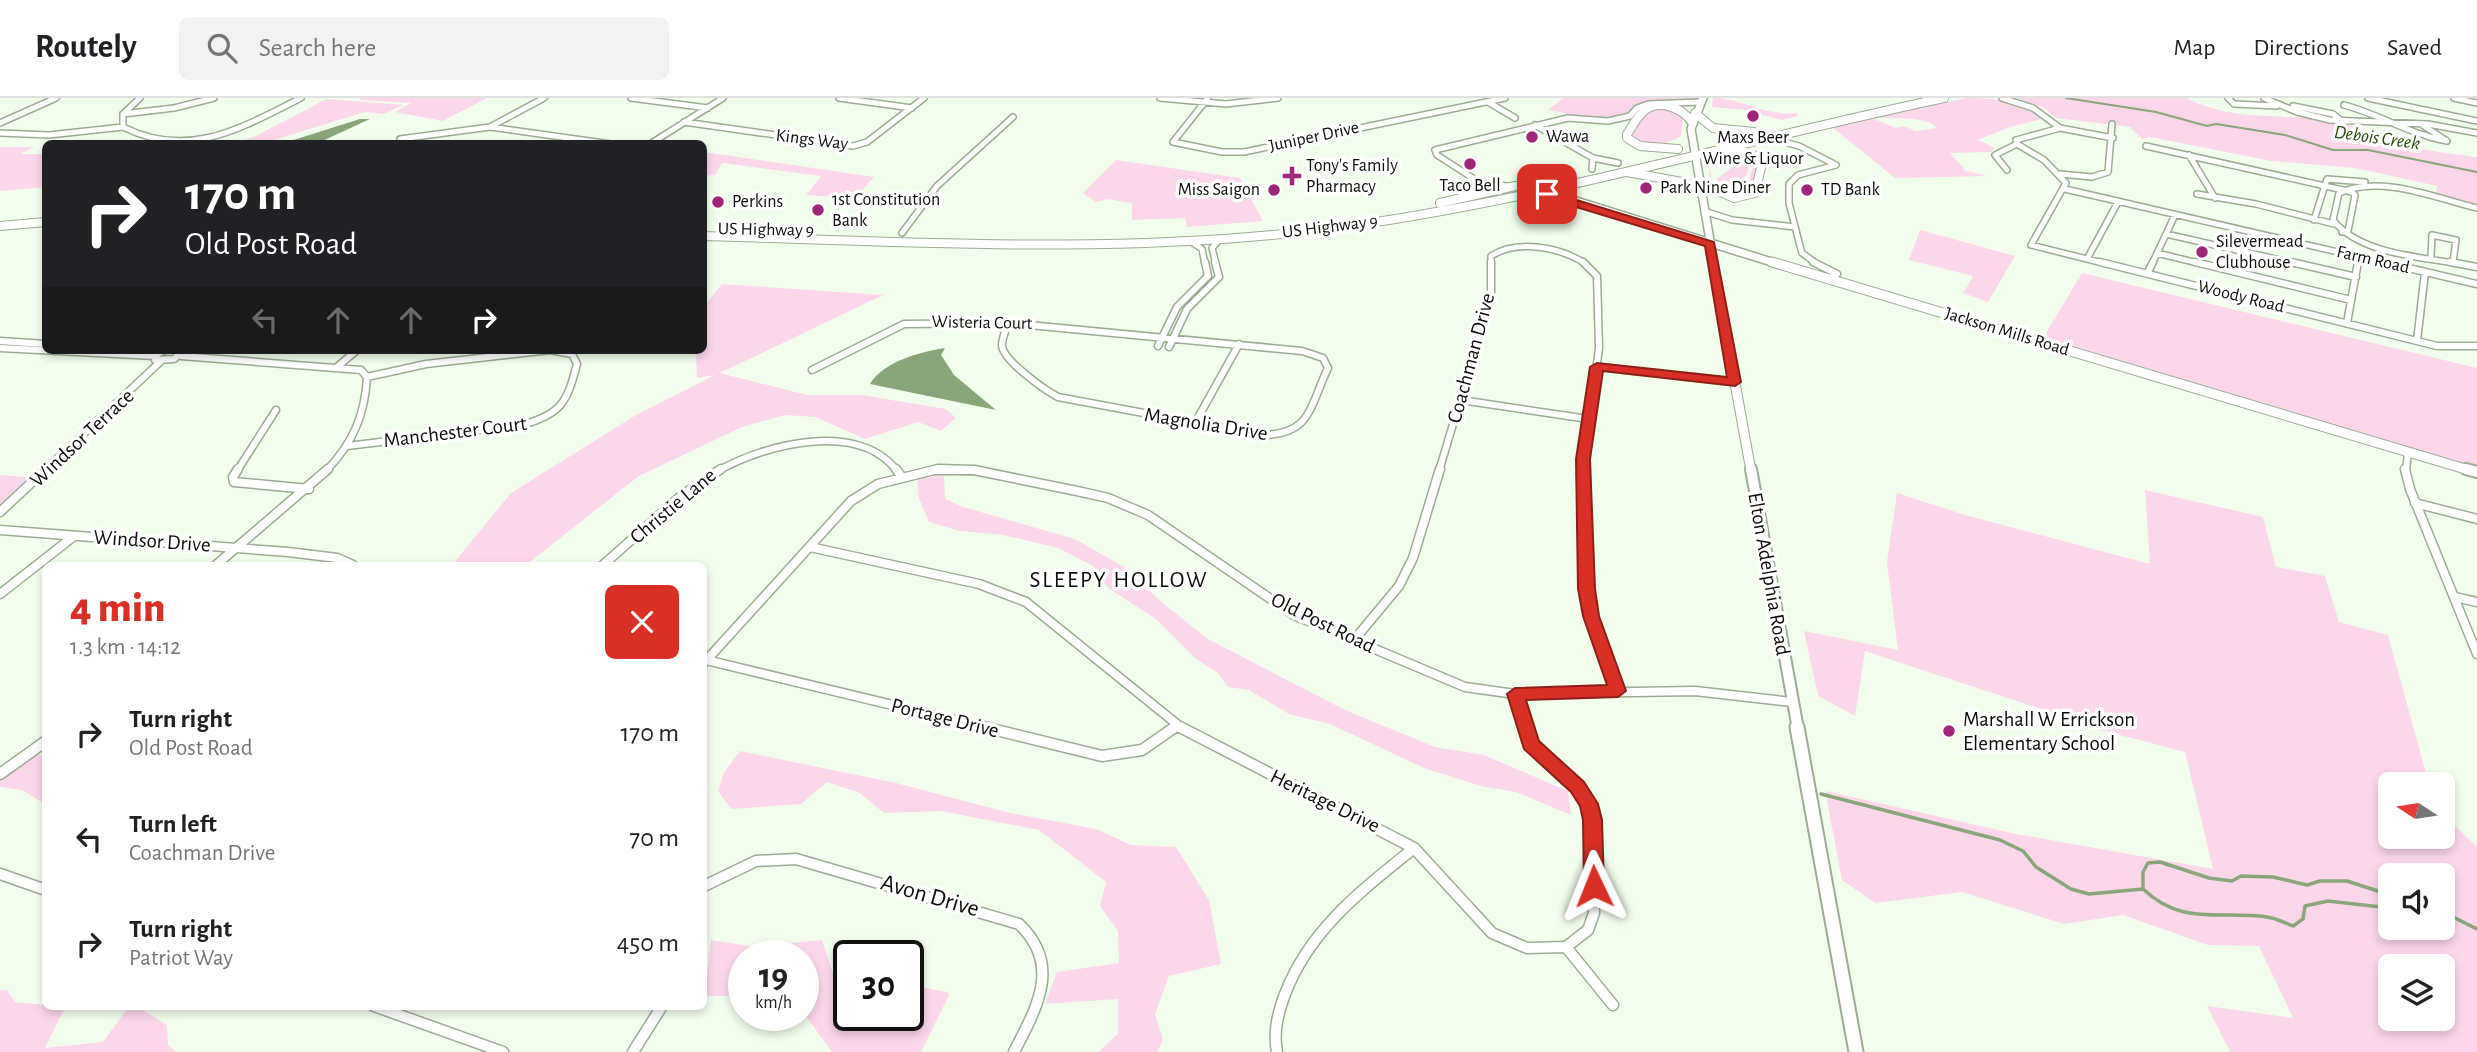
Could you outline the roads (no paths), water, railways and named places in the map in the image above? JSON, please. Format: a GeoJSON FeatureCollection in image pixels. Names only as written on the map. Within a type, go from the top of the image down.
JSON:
{"type":"FeatureCollection","features":[{"type":"Feature","properties":{"kind":"highway","name":"US Highway 9"},"geometry":{"type":"LineString","coordinates":[[707,236],[1048,245],[1220,239],[1357,224],[1465,206],[1538,190],[1754,132],[1907,98]]}},
{"type":"Feature","properties":{"kind":"highway","name":"US Highway 9"},"geometry":{"type":"LineString","coordinates":[[1638,158],[1678,149],[1708,150],[1944,98]]}},
{"type":"Feature","properties":{"kind":"highway"},"geometry":{"type":"LineString","coordinates":[[1678,149],[1636,145],[1627,138],[1628,134],[1644,111],[1656,106],[1679,109],[1717,129],[1754,132]]}},
{"type":"Feature","properties":{"kind":"highway"},"geometry":{"type":"LineString","coordinates":[[1617,167],[1701,187],[1721,195],[1750,196],[1757,190],[1764,165],[1763,159],[1751,153],[1708,150]]}},
{"type":"Feature","properties":{"kind":"highway","name":"US Highway 9"},"geometry":{"type":"LineString","coordinates":[[1581,171],[1617,167],[1628,161]]}},
{"type":"Feature","properties":{"kind":"highway","name":"US Highway 9"},"geometry":{"type":"LineString","coordinates":[[707,228],[1086,237],[1201,232],[1329,220],[1478,195],[1559,176]]}},
{"type":"Feature","properties":{"kind":"highway"},"geometry":{"type":"LineString","coordinates":[[0,228],[42,225]]}},
{"type":"Feature","properties":{"kind":"main road"},"geometry":{"type":"LineString","coordinates":[[1694,115],[1701,100]]}},
{"type":"Feature","properties":{"kind":"main road","name":"Elton Adelphia Road"},"geometry":{"type":"LineString","coordinates":[[1694,115],[1694,149],[1704,211],[1856,1052]]}},
{"type":"Feature","properties":{"kind":"main road","name":"Jackson Mills Road"},"geometry":{"type":"LineString","coordinates":[[1538,190],[1676,234],[2477,472]]}},
{"type":"Feature","properties":{"kind":"main road"},"geometry":{"type":"LineString","coordinates":[[1676,234],[1707,227]]}},
{"type":"Feature","properties":{"kind":"main road"},"geometry":{"type":"LineString","coordinates":[[1714,262],[1728,256],[1747,255]]}},
{"type":"Feature","properties":{"kind":"street"},"geometry":{"type":"LineString","coordinates":[[0,123],[56,98]]}},
{"type":"Feature","properties":{"kind":"street"},"geometry":{"type":"LineString","coordinates":[[123,127],[124,114],[140,98]]}},
{"type":"Feature","properties":{"kind":"street"},"geometry":{"type":"LineString","coordinates":[[124,114],[174,108],[214,98]]}},
{"type":"Feature","properties":{"kind":"street"},"geometry":{"type":"LineString","coordinates":[[0,133],[49,135],[123,127],[132,133],[155,139],[207,139],[240,129],[301,98]]}},
{"type":"Feature","properties":{"kind":"street"},"geometry":{"type":"LineString","coordinates":[[490,127],[544,98]]}},
{"type":"Feature","properties":{"kind":"street"},"geometry":{"type":"LineString","coordinates":[[631,98],[708,108]]}},
{"type":"Feature","properties":{"kind":"street"},"geometry":{"type":"LineString","coordinates":[[656,140],[723,98]]}},
{"type":"Feature","properties":{"kind":"street"},"geometry":{"type":"LineString","coordinates":[[839,98],[912,108]]}},
{"type":"Feature","properties":{"kind":"street","name":"Kings Way"},"geometry":{"type":"LineString","coordinates":[[684,122],[853,146],[867,142],[924,98]]}},
{"type":"Feature","properties":{"kind":"street"},"geometry":{"type":"LineString","coordinates":[[1160,98],[1245,104],[1279,98]]}},
{"type":"Feature","properties":{"kind":"street","name":"Juniper Drive"},"geometry":{"type":"LineString","coordinates":[[1206,100],[1172,141],[1227,152],[1504,98]]}},
{"type":"Feature","properties":{"kind":"street"},"geometry":{"type":"LineString","coordinates":[[2002,98],[2046,114],[2063,129]]}},
{"type":"Feature","properties":{"kind":"street"},"geometry":{"type":"LineString","coordinates":[[2011,98],[2046,114]]}},
{"type":"Feature","properties":{"kind":"street"},"geometry":{"type":"LineString","coordinates":[[2228,98],[2229,102],[2237,104],[2281,106]]}},
{"type":"Feature","properties":{"kind":"street"},"geometry":{"type":"LineString","coordinates":[[2264,98],[2281,106],[2344,122],[2421,124],[2477,133]]}},
{"type":"Feature","properties":{"kind":"street"},"geometry":{"type":"LineString","coordinates":[[2368,98],[2477,121]]}},
{"type":"Feature","properties":{"kind":"street"},"geometry":{"type":"LineString","coordinates":[[2454,98],[2477,103]]}},
{"type":"Feature","properties":{"kind":"street"},"geometry":{"type":"LineString","coordinates":[[1515,186],[1482,184],[1437,155],[1436,149],[1570,118],[1612,120],[1630,116],[1637,108],[1648,104],[1681,104],[1701,100]]}},
{"type":"Feature","properties":{"kind":"street"},"geometry":{"type":"LineString","coordinates":[[1488,102],[1515,118]]}},
{"type":"Feature","properties":{"kind":"street"},"geometry":{"type":"LineString","coordinates":[[1681,104],[1694,115]]}},
{"type":"Feature","properties":{"kind":"street"},"geometry":{"type":"LineString","coordinates":[[2344,105],[2374,113],[2418,136],[2447,141],[2421,124]]}},
{"type":"Feature","properties":{"kind":"street"},"geometry":{"type":"LineString","coordinates":[[902,233],[912,215],[931,194],[1013,117]]}},
{"type":"Feature","properties":{"kind":"street"},"geometry":{"type":"LineString","coordinates":[[2060,174],[2092,177],[2106,174],[2113,138],[2112,124]]}},
{"type":"Feature","properties":{"kind":"street"},"geometry":{"type":"LineString","coordinates":[[1535,125],[1593,158],[1617,167]]}},
{"type":"Feature","properties":{"kind":"street"},"geometry":{"type":"LineString","coordinates":[[400,139],[490,127],[583,140]]}},
{"type":"Feature","properties":{"kind":"street"},"geometry":{"type":"LineString","coordinates":[[2017,144],[2015,140],[2020,138],[2063,129],[2113,138]]}},
{"type":"Feature","properties":{"kind":"street"},"geometry":{"type":"LineString","coordinates":[[1786,132],[1789,140],[1836,165],[1795,177],[1790,182],[1786,195],[1802,253],[1809,260],[1838,274],[1828,279]]}},
{"type":"Feature","properties":{"kind":"street"},"geometry":{"type":"LineString","coordinates":[[1764,137],[1799,146]]}},
{"type":"Feature","properties":{"kind":"street"},"geometry":{"type":"LineString","coordinates":[[2007,170],[1995,155],[2017,144]]}},
{"type":"Feature","properties":{"kind":"street"},"geometry":{"type":"LineString","coordinates":[[2017,144],[2044,160],[2060,174],[2066,183],[2065,189]]}},
{"type":"Feature","properties":{"kind":"street"},"geometry":{"type":"LineString","coordinates":[[2147,146],[2344,189],[2356,195],[2348,231],[2342,232]]}},
{"type":"Feature","properties":{"kind":"street"},"geometry":{"type":"LineString","coordinates":[[2189,155],[2215,198]]}},
{"type":"Feature","properties":{"kind":"street"},"geometry":{"type":"LineString","coordinates":[[1592,169],[1593,158]]}},
{"type":"Feature","properties":{"kind":"street"},"geometry":{"type":"LineString","coordinates":[[2314,220],[2327,179],[2362,181],[2437,196],[2442,200]]}},
{"type":"Feature","properties":{"kind":"street"},"geometry":{"type":"LineString","coordinates":[[1478,195],[1482,184]]}},
{"type":"Feature","properties":{"kind":"street"},"geometry":{"type":"LineString","coordinates":[[2332,224],[2339,193],[2344,189],[2373,187],[2474,207]]}},
{"type":"Feature","properties":{"kind":"street","name":"Farm Road"},"geometry":{"type":"LineString","coordinates":[[2065,189],[2477,284]]}},
{"type":"Feature","properties":{"kind":"street","name":"Woody Road"},"geometry":{"type":"LineString","coordinates":[[2065,189],[2031,244],[2417,341],[2452,347],[2477,346]]}},
{"type":"Feature","properties":{"kind":"street"},"geometry":{"type":"LineString","coordinates":[[2197,194],[2332,224],[2342,232],[2377,246],[2477,267]]}},
{"type":"Feature","properties":{"kind":"street"},"geometry":{"type":"LineString","coordinates":[[2087,259],[2119,202]]}},
{"type":"Feature","properties":{"kind":"street"},"geometry":{"type":"LineString","coordinates":[[2429,203],[2467,211],[2474,207]]}},
{"type":"Feature","properties":{"kind":"street"},"geometry":{"type":"LineString","coordinates":[[1704,211],[1732,220],[1795,227]]}},
{"type":"Feature","properties":{"kind":"street"},"geometry":{"type":"LineString","coordinates":[[2147,274],[2175,215]]}},
{"type":"Feature","properties":{"kind":"street"},"geometry":{"type":"LineString","coordinates":[[1707,227],[1732,220]]}},
{"type":"Feature","properties":{"kind":"street"},"geometry":{"type":"LineString","coordinates":[[2166,234],[2356,277]]}},
{"type":"Feature","properties":{"kind":"street"},"geometry":{"type":"LineString","coordinates":[[2431,257],[2432,234],[2444,236],[2456,240],[2453,262]]}},
{"type":"Feature","properties":{"kind":"street"},"geometry":{"type":"LineString","coordinates":[[1169,347],[1187,309],[1217,280],[1219,270],[1212,248],[1220,239]]}},
{"type":"Feature","properties":{"kind":"street"},"geometry":{"type":"LineString","coordinates":[[1158,346],[1177,307],[1208,276],[1202,248],[1190,241]]}},
{"type":"Feature","properties":{"kind":"street","name":"Coachman Drive"},"geometry":{"type":"LineString","coordinates":[[1354,640],[1399,586],[1413,558],[1490,297],[1491,256],[1507,247],[1536,247],[1583,261],[1594,268],[1598,276],[1600,337],[1583,459],[1588,603],[1618,691]]}},
{"type":"Feature","properties":{"kind":"street"},"geometry":{"type":"LineString","coordinates":[[2157,253],[2351,300]]}},
{"type":"Feature","properties":{"kind":"street"},"geometry":{"type":"LineString","coordinates":[[2347,323],[2359,257]]}},
{"type":"Feature","properties":{"kind":"street"},"geometry":{"type":"LineString","coordinates":[[1827,268],[1843,273],[1845,284]]}},
{"type":"Feature","properties":{"kind":"street"},"geometry":{"type":"LineString","coordinates":[[2417,341],[2425,272]]}},
{"type":"Feature","properties":{"kind":"street","name":"Magnolia Drive"},"geometry":{"type":"LineString","coordinates":[[1009,323],[1002,345],[1004,354],[1049,394],[1272,436],[1293,432],[1305,422],[1327,371],[1325,360],[1307,351],[1163,336]]}},
{"type":"Feature","properties":{"kind":"street","name":"Wisteria Court"},"geometry":{"type":"LineString","coordinates":[[812,370],[904,324],[1009,323],[1163,336]]}},
{"type":"Feature","properties":{"kind":"street"},"geometry":{"type":"LineString","coordinates":[[0,341],[42,344]]}},
{"type":"Feature","properties":{"kind":"street"},"geometry":{"type":"LineString","coordinates":[[1195,423],[1239,344]]}},
{"type":"Feature","properties":{"kind":"street"},"geometry":{"type":"LineString","coordinates":[[0,348],[42,350]]}},
{"type":"Feature","properties":{"kind":"street"},"geometry":{"type":"LineString","coordinates":[[118,354],[157,356]]}},
{"type":"Feature","properties":{"kind":"street"},"geometry":{"type":"LineString","coordinates":[[193,354],[356,369],[367,377],[362,415],[347,446],[331,470],[220,562]]}},
{"type":"Feature","properties":{"kind":"street"},"geometry":{"type":"LineString","coordinates":[[337,367],[352,354]]}},
{"type":"Feature","properties":{"kind":"street","name":"Manchester Court"},"geometry":{"type":"LineString","coordinates":[[367,377],[442,361],[511,354]]}},
{"type":"Feature","properties":{"kind":"street","name":"Manchester Court"},"geometry":{"type":"LineString","coordinates":[[347,446],[515,426],[547,417],[567,403],[578,364],[572,354]]}},
{"type":"Feature","properties":{"kind":"street","name":"Windsor Terrace"},"geometry":{"type":"LineString","coordinates":[[0,512],[157,356]]}},
{"type":"Feature","properties":{"kind":"street"},"geometry":{"type":"LineString","coordinates":[[1597,367],[1735,382]]}},
{"type":"Feature","properties":{"kind":"street"},"geometry":{"type":"LineString","coordinates":[[1461,400],[1588,419]]}},
{"type":"Feature","properties":{"kind":"street"},"geometry":{"type":"LineString","coordinates":[[276,410],[233,477],[234,482],[309,489]]}},
{"type":"Feature","properties":{"kind":"street","name":"Christie Lane"},"geometry":{"type":"LineString","coordinates":[[606,562],[707,475],[745,454],[801,442],[844,443],[880,452],[892,461],[901,476]]}},
{"type":"Feature","properties":{"kind":"street"},"geometry":{"type":"LineString","coordinates":[[2408,452],[2405,475],[2477,654]]}},
{"type":"Feature","properties":{"kind":"street","name":"Old Post Road"},"geometry":{"type":"LineString","coordinates":[[707,660],[851,501],[878,484],[901,476],[933,469],[974,470],[1115,501],[1169,527],[1283,609],[1465,687],[1515,694],[1695,691],[1792,702]]}},
{"type":"Feature","properties":{"kind":"street"},"geometry":{"type":"LineString","coordinates":[[2415,503],[2477,520]]}},
{"type":"Feature","properties":{"kind":"street"},"geometry":{"type":"LineString","coordinates":[[0,530],[74,536]]}},
{"type":"Feature","properties":{"kind":"street"},"geometry":{"type":"LineString","coordinates":[[0,594],[74,536]]}},
{"type":"Feature","properties":{"kind":"street","name":"Windsor Drive"},"geometry":{"type":"LineString","coordinates":[[74,536],[236,548],[337,558],[346,562]]}},
{"type":"Feature","properties":{"kind":"street","name":"Heritage Drive"},"geometry":{"type":"LineString","coordinates":[[810,547],[979,584],[1012,595],[1041,612],[1177,726],[1414,848],[1492,933],[1527,948],[1566,947]]}},
{"type":"Feature","properties":{"kind":"street"},"geometry":{"type":"LineString","coordinates":[[2455,597],[2477,602]]}},
{"type":"Feature","properties":{"kind":"street","name":"Portage Drive"},"geometry":{"type":"LineString","coordinates":[[707,662],[1102,756],[1142,750],[1177,726]]}},
{"type":"Feature","properties":{"kind":"street"},"geometry":{"type":"LineString","coordinates":[[1515,694],[1531,744],[1578,787],[1592,814],[1594,913],[1588,930],[1566,947],[1613,1005]]}},
{"type":"Feature","properties":{"kind":"street"},"geometry":{"type":"LineString","coordinates":[[0,774],[42,744]]}},
{"type":"Feature","properties":{"kind":"street"},"geometry":{"type":"LineString","coordinates":[[1277,1052],[1275,1026],[1289,981],[1308,944],[1331,916],[1414,848]]}},
{"type":"Feature","properties":{"kind":"street","name":"Avon Drive"},"geometry":{"type":"LineString","coordinates":[[707,884],[750,863],[796,859],[1019,924],[1037,942],[1045,970],[1034,1011],[1014,1052]]}},
{"type":"Feature","properties":{"kind":"street"},"geometry":{"type":"LineString","coordinates":[[0,874],[42,889]]}},
{"type":"Feature","properties":{"kind":"street"},"geometry":{"type":"LineString","coordinates":[[385,1010],[503,1052]]}},
{"type":"Feature","properties":{"kind":"street"},"geometry":{"type":"LineString","coordinates":[[633,1052],[659,1010]]}},
{"type":"Feature","properties":{"kind":"waterway","name":"Debois Creek"},"geometry":{"type":"LineString","coordinates":[[2066,98],[2156,112],[2207,126],[2216,124],[2285,135],[2333,150],[2368,150],[2477,172]]}},
{"type":"Feature","properties":{"kind":"waterway"},"geometry":{"type":"LineString","coordinates":[[1821,794],[2000,840],[2023,851],[2036,867],[2071,889],[2089,894],[2143,889]]}},
{"type":"Feature","properties":{"kind":"waterway"},"geometry":{"type":"LineString","coordinates":[[2143,889],[2143,872],[2148,863],[2160,862],[2209,878],[2232,881],[2241,876],[2273,877],[2307,885],[2320,881],[2347,881],[2378,891]]}},
{"type":"Feature","properties":{"kind":"waterway"},"geometry":{"type":"LineString","coordinates":[[2143,889],[2158,901],[2187,913],[2267,917],[2293,926],[2303,919],[2305,906],[2328,901],[2378,907]]}},
{"type":"Feature","properties":{"kind":"waterway"},"geometry":{"type":"LineString","coordinates":[[2455,918],[2477,929]]}},
{"type":"Feature","properties":{"kind":"place","name":"Maxs Beer Wine & Liquor"},"geometry":{"type":"Point","coordinates":[1753,116]}},
{"type":"Feature","properties":{"kind":"place","name":"Wawa"},"geometry":{"type":"Point","coordinates":[1532,137]}},
{"type":"Feature","properties":{"kind":"place","name":"Taco Bell"},"geometry":{"type":"Point","coordinates":[1470,164]}},
{"type":"Feature","properties":{"kind":"place","name":"Tony's Family Pharmacy"},"geometry":{"type":"Point","coordinates":[1292,176]}},
{"type":"Feature","properties":{"kind":"place","name":"Park Nine Diner"},"geometry":{"type":"Point","coordinates":[1646,188]}},
{"type":"Feature","properties":{"kind":"place","name":"Miss Saigon"},"geometry":{"type":"Point","coordinates":[1274,190]}},
{"type":"Feature","properties":{"kind":"place","name":"TD Bank"},"geometry":{"type":"Point","coordinates":[1807,190]}},
{"type":"Feature","properties":{"kind":"place","name":"Perkins"},"geometry":{"type":"Point","coordinates":[718,202]}},
{"type":"Feature","properties":{"kind":"place","name":"1st Constitution Bank"},"geometry":{"type":"Point","coordinates":[818,210]}},
{"type":"Feature","properties":{"kind":"place","name":"Silevermead Clubhouse"},"geometry":{"type":"Point","coordinates":[2202,252]}},
{"type":"Feature","properties":{"kind":"place","name":"Marshall W Errickson Elementary School"},"geometry":{"type":"Point","coordinates":[1949,731]}},
{"type":"Feature","properties":{"kind":"district","name":"SLEEPY HOLLOW"},"geometry":{"type":"Point","coordinates":[1119,580]}}]}
